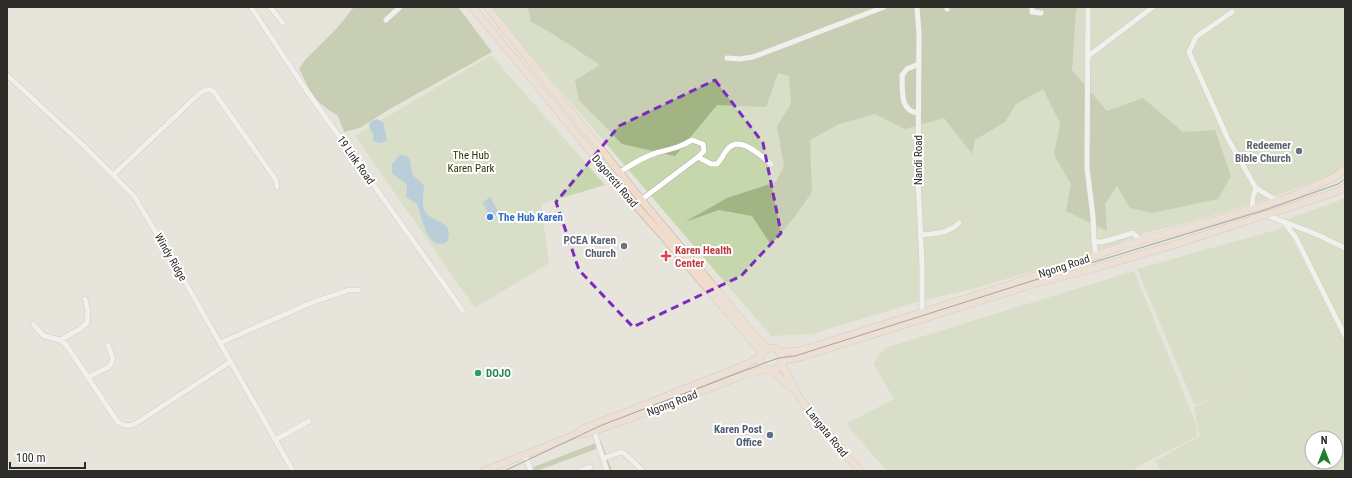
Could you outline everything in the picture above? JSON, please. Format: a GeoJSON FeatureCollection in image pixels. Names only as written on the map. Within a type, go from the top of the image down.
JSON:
{"type":"FeatureCollection","features":[{"type":"Feature","properties":{"kind":"main road","name":"Dagoretti Road"},"geometry":{"type":"LineString","coordinates":[[472,7],[614,181],[763,353]]}},
{"type":"Feature","properties":{"kind":"main road","name":"Dagoretti Road"},"geometry":{"type":"LineString","coordinates":[[487,7],[641,200],[716,289],[763,353]]}},
{"type":"Feature","properties":{"kind":"main road","name":"Ngong Road"},"geometry":{"type":"LineString","coordinates":[[779,352],[798,351],[1050,272],[1141,241],[1290,197],[1333,178],[1345,169]]}},
{"type":"Feature","properties":{"kind":"main road","name":"Ngong Road"},"geometry":{"type":"LineString","coordinates":[[781,362],[1052,279],[1092,269],[1228,228],[1336,192],[1345,187]]}},
{"type":"Feature","properties":{"kind":"main road"},"geometry":{"type":"LineString","coordinates":[[769,369],[776,369],[781,362],[782,356],[775,349],[763,353],[761,364],[795,391]]}},
{"type":"Feature","properties":{"kind":"main road","name":"Ngong Road"},"geometry":{"type":"LineString","coordinates":[[577,434],[594,431],[743,366],[763,353]]}},
{"type":"Feature","properties":{"kind":"main road"},"geometry":{"type":"LineString","coordinates":[[781,362],[795,391]]}},
{"type":"Feature","properties":{"kind":"main road","name":"Ngong Road"},"geometry":{"type":"LineString","coordinates":[[484,471],[577,434],[583,429],[743,375],[769,369]]}},
{"type":"Feature","properties":{"kind":"main road","name":"Langata Road"},"geometry":{"type":"LineString","coordinates":[[795,391],[860,471]]}},
{"type":"Feature","properties":{"kind":"street","name":"19 Link Road"},"geometry":{"type":"LineString","coordinates":[[251,7],[302,84],[463,311]]}},
{"type":"Feature","properties":{"kind":"street"},"geometry":{"type":"LineString","coordinates":[[270,7],[283,23]]}},
{"type":"Feature","properties":{"kind":"street"},"geometry":{"type":"LineString","coordinates":[[386,20],[400,7]]}},
{"type":"Feature","properties":{"kind":"street"},"geometry":{"type":"LineString","coordinates":[[727,58],[740,59],[753,57],[884,7]]}},
{"type":"Feature","properties":{"kind":"street","name":"Nandi Road"},"geometry":{"type":"LineString","coordinates":[[917,7],[919,64],[918,179],[922,265],[922,312]]}},
{"type":"Feature","properties":{"kind":"street"},"geometry":{"type":"LineString","coordinates":[[1032,7],[1032,12],[1041,13]]}},
{"type":"Feature","properties":{"kind":"street"},"geometry":{"type":"LineString","coordinates":[[1088,7],[1087,168],[1096,256]]}},
{"type":"Feature","properties":{"kind":"street"},"geometry":{"type":"LineString","coordinates":[[1087,57],[1153,7]]}},
{"type":"Feature","properties":{"kind":"street"},"geometry":{"type":"LineString","coordinates":[[1232,12],[1196,37],[1189,52],[1228,139],[1256,188],[1277,201]]}},
{"type":"Feature","properties":{"kind":"street"},"geometry":{"type":"LineString","coordinates":[[918,113],[906,108],[904,104],[902,75],[907,69],[919,64]]}},
{"type":"Feature","properties":{"kind":"street","name":"Windy Ridge"},"geometry":{"type":"LineString","coordinates":[[7,75],[134,196],[176,266],[293,471]]}},
{"type":"Feature","properties":{"kind":"street"},"geometry":{"type":"LineString","coordinates":[[113,175],[201,92],[205,89],[209,89],[214,92],[276,180],[277,187]]}},
{"type":"Feature","properties":{"kind":"street"},"geometry":{"type":"LineString","coordinates":[[620,172],[637,160],[656,153],[682,147],[692,140],[703,144],[704,150],[698,157],[641,200]]}},
{"type":"Feature","properties":{"kind":"street"},"geometry":{"type":"LineString","coordinates":[[698,157],[711,164],[717,164],[723,159],[726,151],[733,145],[739,144],[745,145],[771,164]]}},
{"type":"Feature","properties":{"kind":"street"},"geometry":{"type":"LineString","coordinates":[[1252,208],[1256,188]]}},
{"type":"Feature","properties":{"kind":"street"},"geometry":{"type":"LineString","coordinates":[[1266,216],[1318,235],[1345,248]]}},
{"type":"Feature","properties":{"kind":"street"},"geometry":{"type":"LineString","coordinates":[[1284,222],[1296,238],[1345,336]]}},
{"type":"Feature","properties":{"kind":"street"},"geometry":{"type":"LineString","coordinates":[[921,235],[945,232],[959,223]]}},
{"type":"Feature","properties":{"kind":"street"},"geometry":{"type":"LineString","coordinates":[[1094,241],[1102,242],[1134,233],[1141,241]]}},
{"type":"Feature","properties":{"kind":"street"},"geometry":{"type":"LineString","coordinates":[[220,343],[320,300],[349,290],[359,290]]}},
{"type":"Feature","properties":{"kind":"street"},"geometry":{"type":"LineString","coordinates":[[60,340],[80,329],[87,323],[88,311],[85,299]]}},
{"type":"Feature","properties":{"kind":"street"},"geometry":{"type":"LineString","coordinates":[[33,324],[44,336],[60,340],[67,346],[117,421],[130,426],[230,362]]}},
{"type":"Feature","properties":{"kind":"street"},"geometry":{"type":"LineString","coordinates":[[88,377],[109,367],[113,359],[108,345]]}},
{"type":"Feature","properties":{"kind":"street"},"geometry":{"type":"LineString","coordinates":[[276,440],[309,421]]}},
{"type":"Feature","properties":{"kind":"street"},"geometry":{"type":"LineString","coordinates":[[594,431],[607,471]]}},
{"type":"Feature","properties":{"kind":"street"},"geometry":{"type":"LineString","coordinates":[[604,458],[621,452],[624,453],[643,471]]}},
{"type":"Feature","properties":{"kind":"street"},"geometry":{"type":"LineString","coordinates":[[525,455],[531,471]]}},
{"type":"Feature","properties":{"kind":"street"},"geometry":{"type":"LineString","coordinates":[[579,471],[590,467]]}},
{"type":"Feature","properties":{"kind":"highlighted area"},"geometry":{"type":"Polygon","coordinates":[[[715,80],[763,143],[781,233],[741,276],[633,327],[579,270],[556,202],[619,126],[715,80]]]}},
{"type":"Feature","properties":{"kind":"green space"},"geometry":{"type":"Polygon","coordinates":[[[354,7],[458,7],[492,52],[388,110],[360,128],[344,132],[338,116],[314,98],[299,69],[305,60],[337,28],[354,7]]]}},
{"type":"Feature","properties":{"kind":"green space"},"geometry":{"type":"Polygon","coordinates":[[[491,7],[1345,7],[1345,164],[1332,175],[1261,201],[1187,223],[1149,232],[1060,263],[976,288],[917,302],[812,334],[771,336],[491,7]]]}},
{"type":"Feature","properties":{"kind":"green space"},"geometry":{"type":"Polygon","coordinates":[[[528,7],[1078,7],[1076,10],[1072,70],[1107,111],[1143,98],[1183,132],[1215,130],[1231,176],[1218,199],[1152,213],[1130,208],[1117,186],[1105,204],[1107,231],[1066,211],[1071,184],[1054,155],[1060,123],[1043,89],[1016,104],[1005,122],[975,140],[972,154],[944,118],[905,129],[875,114],[839,124],[810,140],[812,192],[793,219],[771,245],[752,216],[719,210],[685,222],[727,198],[776,182],[784,166],[777,126],[791,104],[789,76],[778,73],[766,107],[717,105],[675,156],[622,144],[579,100],[575,80],[600,65],[553,34],[531,22],[528,7]]]}},
{"type":"Feature","properties":{"kind":"green space","name":"The Hub Karen Park"},"geometry":{"type":"Polygon","coordinates":[[[491,55],[605,185],[541,204],[549,263],[475,308],[355,136],[491,55]]]}},
{"type":"Feature","properties":{"kind":"green space"},"geometry":{"type":"Polygon","coordinates":[[[1345,197],[1345,331],[1284,220],[1336,202],[1345,197]]]}},
{"type":"Feature","properties":{"kind":"green space"},"geometry":{"type":"Polygon","coordinates":[[[1286,227],[1345,340],[1345,471],[1162,471],[1155,461],[1200,436],[1194,407],[1269,374],[1204,402],[1194,404],[1137,269],[1286,227]]]}},
{"type":"Feature","properties":{"kind":"green space"},"geometry":{"type":"Polygon","coordinates":[[[1134,271],[1197,426],[1196,437],[1146,462],[1132,471],[887,471],[846,424],[894,399],[873,363],[885,348],[1134,271]]]}},
{"type":"Feature","properties":{"kind":"green space"},"geometry":{"type":"Polygon","coordinates":[[[601,441],[612,471],[610,471],[601,446],[536,471],[523,471],[601,441]]]}},
{"type":"Feature","properties":{"kind":"water"},"geometry":{"type":"Polygon","coordinates":[[[377,119],[383,122],[387,140],[382,143],[378,143],[373,140],[373,133],[369,127],[370,122],[377,119]]]}},
{"type":"Feature","properties":{"kind":"water"},"geometry":{"type":"Polygon","coordinates":[[[400,155],[408,157],[413,174],[424,186],[423,202],[425,211],[432,218],[446,226],[449,235],[447,242],[440,244],[434,242],[430,238],[423,224],[417,204],[406,197],[407,185],[392,173],[392,164],[400,155]]]}},
{"type":"Feature","properties":{"kind":"water"},"geometry":{"type":"Polygon","coordinates":[[[490,197],[499,213],[491,218],[485,208],[492,203],[485,207],[482,203],[490,197]]]}},
{"type":"Feature","properties":{"kind":"tram line"},"geometry":{"type":"LineString","coordinates":[[504,471],[602,425],[767,362],[779,358],[795,356],[1035,280],[1265,210],[1338,184],[1345,179]]}},
{"type":"Feature","properties":{"kind":"place","name":"Redeemer Bible Church"},"geometry":{"type":"Point","coordinates":[1299,151]}},
{"type":"Feature","properties":{"kind":"place","name":"The Hub Karen"},"geometry":{"type":"Point","coordinates":[490,217]}},
{"type":"Feature","properties":{"kind":"place","name":"PCEA Karen Church"},"geometry":{"type":"Point","coordinates":[624,246]}},
{"type":"Feature","properties":{"kind":"place","name":"Karen Health Center"},"geometry":{"type":"Point","coordinates":[666,256]}},
{"type":"Feature","properties":{"kind":"place","name":"DOJO"},"geometry":{"type":"Point","coordinates":[478,373]}},
{"type":"Feature","properties":{"kind":"place","name":"Karen Post Office"},"geometry":{"type":"Point","coordinates":[770,435]}}]}
